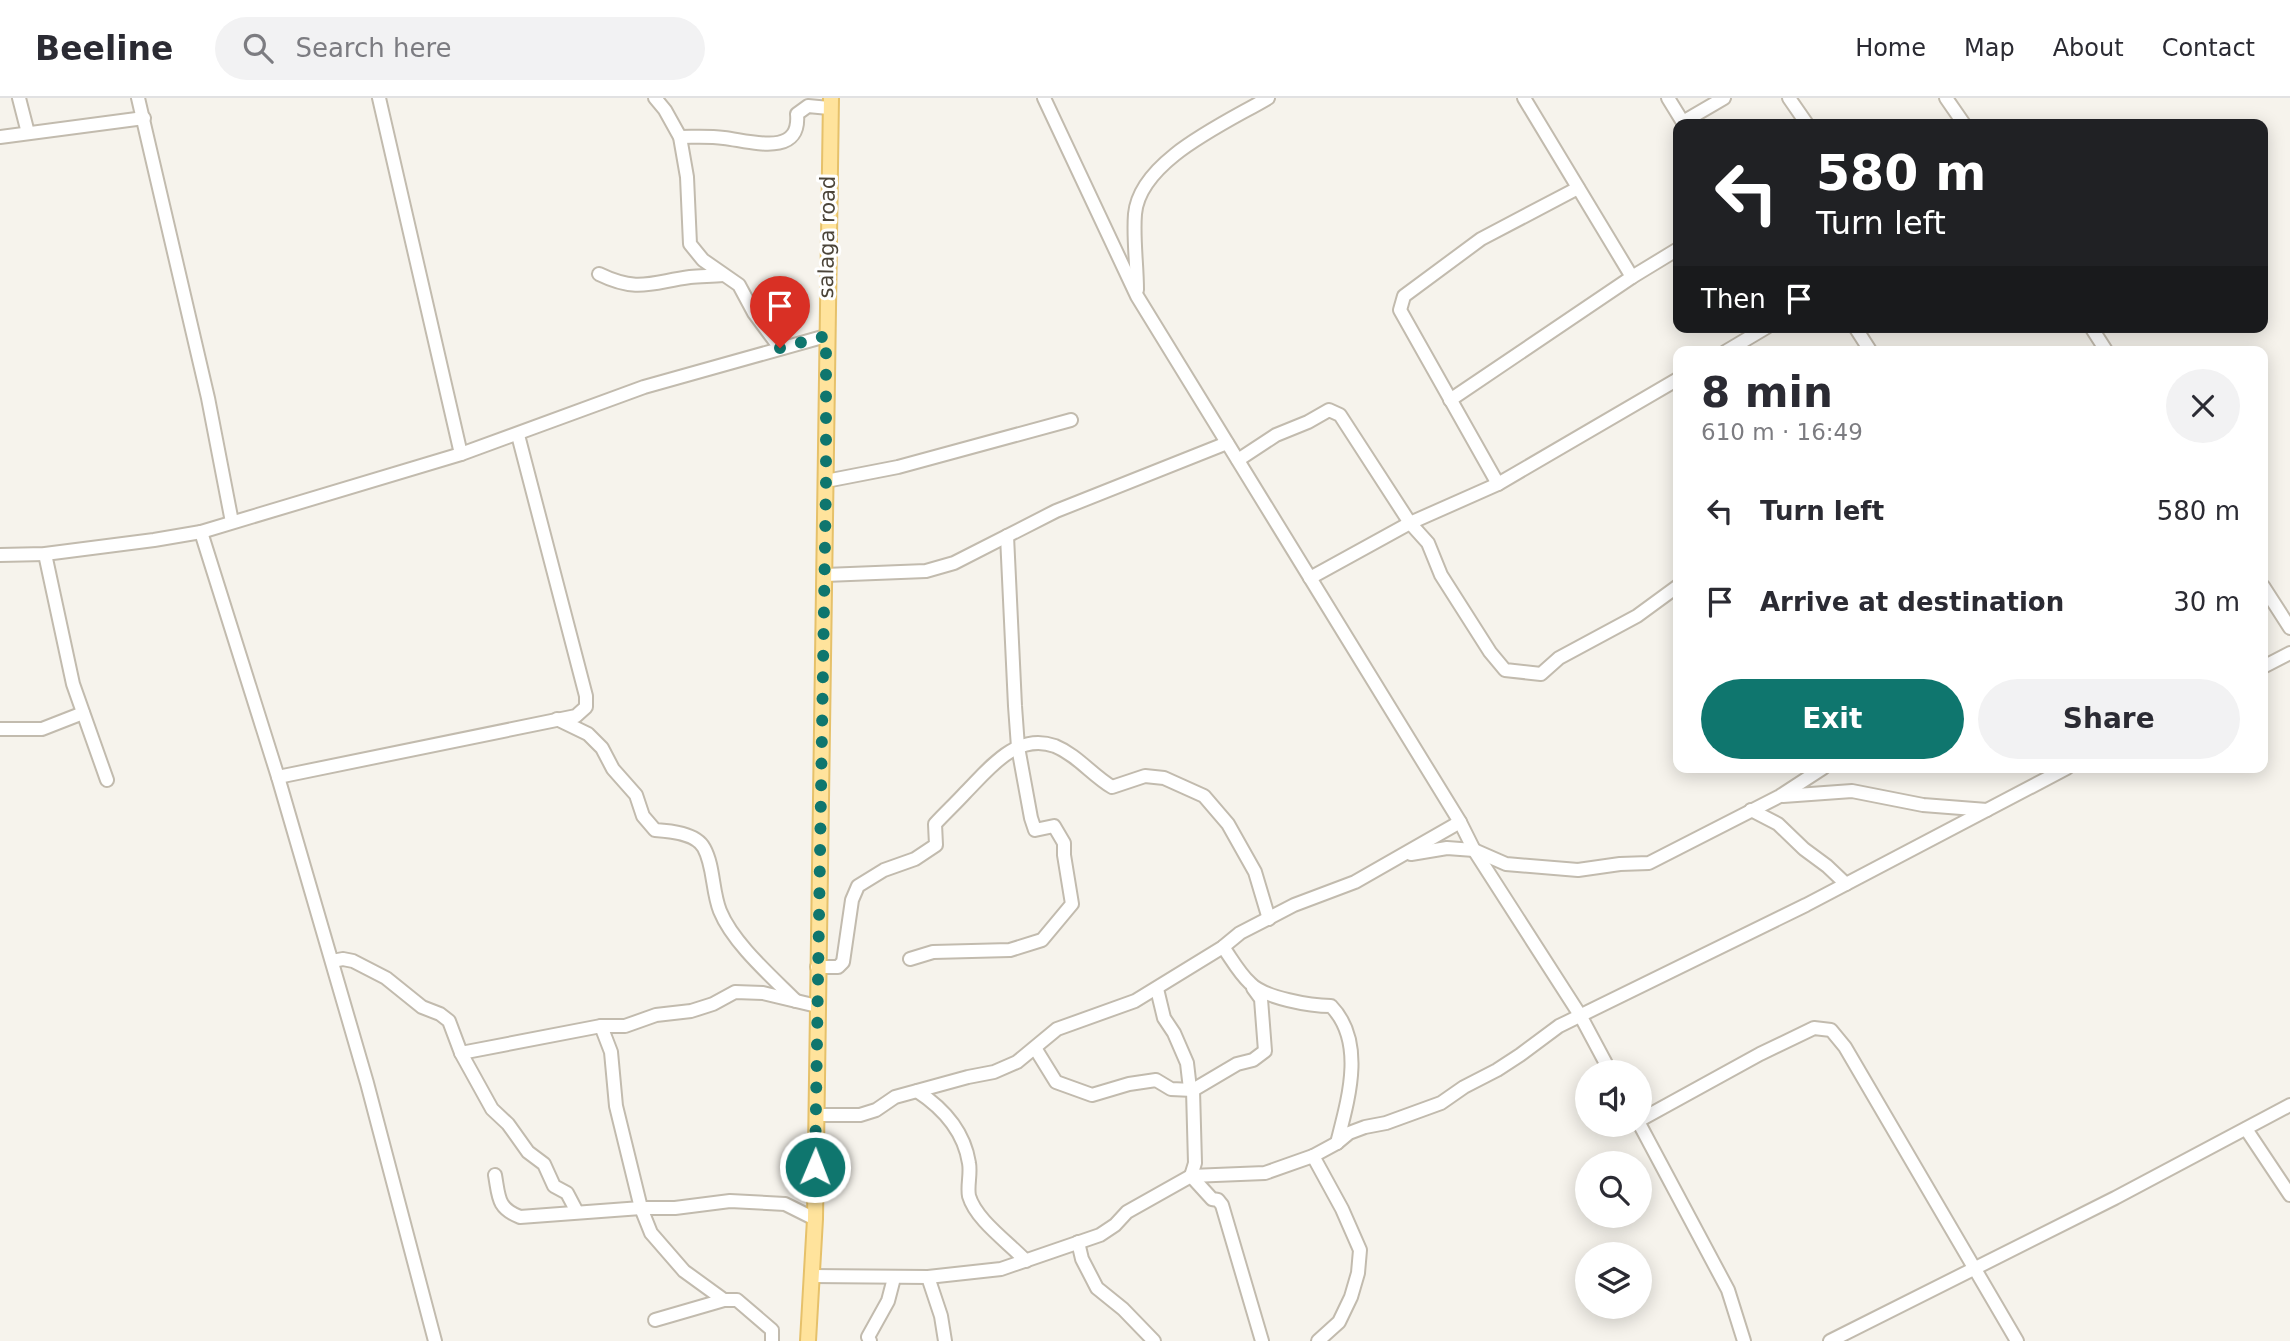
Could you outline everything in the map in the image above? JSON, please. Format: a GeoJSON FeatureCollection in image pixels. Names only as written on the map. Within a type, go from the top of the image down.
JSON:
{"type":"FeatureCollection","features":[{"type":"Feature","properties":{"kind":"main road","name":"salaga road"},"geometry":{"type":"LineString","coordinates":[[808,1341],[815,1219],[830,103]]}},
{"type":"Feature","properties":{"kind":"street"},"geometry":{"type":"LineString","coordinates":[[19,98],[28,133]]}},
{"type":"Feature","properties":{"kind":"street"},"geometry":{"type":"LineString","coordinates":[[138,98],[208,398],[232,522]]}},
{"type":"Feature","properties":{"kind":"street"},"geometry":{"type":"LineString","coordinates":[[379,98],[461,454]]}},
{"type":"Feature","properties":{"kind":"street"},"geometry":{"type":"LineString","coordinates":[[655,98],[680,137],[687,177],[690,244],[703,260],[739,285],[754,313],[780,348]]}},
{"type":"Feature","properties":{"kind":"street"},"geometry":{"type":"LineString","coordinates":[[1044,98],[1137,296],[1460,822],[1474,850],[1580,1015],[1604,1060]]}},
{"type":"Feature","properties":{"kind":"street"},"geometry":{"type":"LineString","coordinates":[[1137,296],[1135,212],[1148,178],[1173,155],[1268,98]]}},
{"type":"Feature","properties":{"kind":"street"},"geometry":{"type":"LineString","coordinates":[[1524,98],[1632,277]]}},
{"type":"Feature","properties":{"kind":"street"},"geometry":{"type":"LineString","coordinates":[[1668,98],[1681,119]]}},
{"type":"Feature","properties":{"kind":"street"},"geometry":{"type":"LineString","coordinates":[[1690,119],[1724,98]]}},
{"type":"Feature","properties":{"kind":"street"},"geometry":{"type":"LineString","coordinates":[[1789,98],[1804,119]]}},
{"type":"Feature","properties":{"kind":"street"},"geometry":{"type":"LineString","coordinates":[[1947,98],[1961,119]]}},
{"type":"Feature","properties":{"kind":"street"},"geometry":{"type":"LineString","coordinates":[[680,137],[710,136],[754,143],[787,141],[795,134],[797,114],[808,106],[830,103]]}},
{"type":"Feature","properties":{"kind":"street"},"geometry":{"type":"LineString","coordinates":[[0,137],[144,118]]}},
{"type":"Feature","properties":{"kind":"street"},"geometry":{"type":"LineString","coordinates":[[1498,484],[1400,310],[1404,296],[1481,240],[1577,188]]}},
{"type":"Feature","properties":{"kind":"street"},"geometry":{"type":"LineString","coordinates":[[1450,400],[1673,252]]}},
{"type":"Feature","properties":{"kind":"street"},"geometry":{"type":"LineString","coordinates":[[599,274],[632,286],[723,275]]}},
{"type":"Feature","properties":{"kind":"street"},"geometry":{"type":"LineString","coordinates":[[1735,346],[1757,333]]}},
{"type":"Feature","properties":{"kind":"street"},"geometry":{"type":"LineString","coordinates":[[0,555],[45,554],[201,531],[461,454],[644,387],[826,336]]}},
{"type":"Feature","properties":{"kind":"street"},"geometry":{"type":"LineString","coordinates":[[1310,578],[1410,523],[1498,484],[1673,382]]}},
{"type":"Feature","properties":{"kind":"street"},"geometry":{"type":"LineString","coordinates":[[1238,460],[1276,435],[1329,410],[1340,415],[1410,523],[1428,542],[1441,575],[1490,652],[1505,670],[1541,674],[1559,658],[1637,616],[1673,590]]}},
{"type":"Feature","properties":{"kind":"street"},"geometry":{"type":"LineString","coordinates":[[826,481],[898,467],[1071,420]]}},
{"type":"Feature","properties":{"kind":"street"},"geometry":{"type":"LineString","coordinates":[[278,777],[576,716],[586,707],[586,696],[517,435]]}},
{"type":"Feature","properties":{"kind":"street"},"geometry":{"type":"LineString","coordinates":[[825,575],[926,571],[954,563],[1056,511],[1227,443]]}},
{"type":"Feature","properties":{"kind":"street"},"geometry":{"type":"LineString","coordinates":[[201,531],[332,961],[435,1341]]}},
{"type":"Feature","properties":{"kind":"street"},"geometry":{"type":"LineString","coordinates":[[910,959],[933,952],[1010,950],[1042,940],[1072,904],[1064,843],[1054,826],[1035,830],[1018,747],[1007,536]]}},
{"type":"Feature","properties":{"kind":"street"},"geometry":{"type":"LineString","coordinates":[[45,554],[73,684],[107,780]]}},
{"type":"Feature","properties":{"kind":"street"},"geometry":{"type":"LineString","coordinates":[[2268,594],[2290,628]]}},
{"type":"Feature","properties":{"kind":"street"},"geometry":{"type":"LineString","coordinates":[[2268,664],[2290,653]]}},
{"type":"Feature","properties":{"kind":"street"},"geometry":{"type":"LineString","coordinates":[[0,729],[42,729],[83,713]]}},
{"type":"Feature","properties":{"kind":"street"},"geometry":{"type":"LineString","coordinates":[[557,719],[588,734],[602,748],[612,769],[636,795],[643,816],[655,830],[692,837],[704,846],[720,911],[749,955],[796,1001]]}},
{"type":"Feature","properties":{"kind":"street"},"geometry":{"type":"LineString","coordinates":[[817,967],[838,967],[843,962],[852,900],[858,886],[884,870],[915,859],[936,845],[935,824],[995,761],[1018,747],[1037,742],[1055,746],[1070,754],[1112,787],[1145,776],[1164,778],[1204,796],[1228,824],[1255,872],[1269,919]]}},
{"type":"Feature","properties":{"kind":"street"},"geometry":{"type":"LineString","coordinates":[[1404,855],[1447,848],[1474,850],[1506,864],[1578,870],[1648,863],[1679,850],[1780,796],[1815,773]]}},
{"type":"Feature","properties":{"kind":"street"},"geometry":{"type":"LineString","coordinates":[[811,1276],[928,1277],[1001,1269],[1100,1235],[1115,1225],[1127,1212],[1191,1176],[1265,1173],[1313,1156],[1349,1133],[1441,1103],[1464,1087],[1497,1070],[1559,1026],[1846,884],[2057,773]]}},
{"type":"Feature","properties":{"kind":"street"},"geometry":{"type":"LineString","coordinates":[[1780,796],[1852,791],[1923,805],[1987,810]]}},
{"type":"Feature","properties":{"kind":"street"},"geometry":{"type":"LineString","coordinates":[[1751,810],[1778,824],[1846,884]]}},
{"type":"Feature","properties":{"kind":"street"},"geometry":{"type":"LineString","coordinates":[[816,1115],[860,1115],[876,1110],[895,1097],[994,1072],[1017,1062],[1057,1029],[1104,1014],[1157,989],[1240,933],[1294,905],[1355,882],[1460,822]]}},
{"type":"Feature","properties":{"kind":"street"},"geometry":{"type":"LineString","coordinates":[[1035,1048],[1056,1082],[1092,1094],[1156,1080],[1171,1088],[1192,1089],[1237,1064],[1253,1060],[1265,1051],[1261,999],[1223,947]]}},
{"type":"Feature","properties":{"kind":"street"},"geometry":{"type":"LineString","coordinates":[[332,961],[353,961],[386,978],[422,1007],[449,1021],[461,1053],[492,1108],[508,1124],[528,1152],[544,1164],[554,1186],[567,1193],[578,1212]]}},
{"type":"Feature","properties":{"kind":"street"},"geometry":{"type":"LineString","coordinates":[[1251,985],[1272,995],[1317,1006],[1331,1006],[1341,1016],[1353,1060],[1337,1143]]}},
{"type":"Feature","properties":{"kind":"street"},"geometry":{"type":"LineString","coordinates":[[1157,989],[1164,1018],[1187,1063],[1192,1089],[1195,1163],[1191,1176]]}},
{"type":"Feature","properties":{"kind":"street"},"geometry":{"type":"LineString","coordinates":[[461,1053],[601,1026],[625,1026],[656,1015],[691,1011],[713,1004],[736,992],[763,993],[817,1006]]}},
{"type":"Feature","properties":{"kind":"street"},"geometry":{"type":"LineString","coordinates":[[601,1026],[611,1052],[617,1106],[641,1208],[651,1233],[684,1271],[724,1300]]}},
{"type":"Feature","properties":{"kind":"street"},"geometry":{"type":"LineString","coordinates":[[1652,1116],[1760,1054],[1803,1033],[1814,1028],[1831,1030],[1845,1047],[2017,1341]]}},
{"type":"Feature","properties":{"kind":"street"},"geometry":{"type":"LineString","coordinates":[[917,1091],[937,1105],[961,1136],[969,1164],[969,1195],[981,1217],[1026,1261]]}},
{"type":"Feature","properties":{"kind":"street"},"geometry":{"type":"LineString","coordinates":[[1834,1340],[2115,1199],[2290,1105]]}},
{"type":"Feature","properties":{"kind":"street"},"geometry":{"type":"LineString","coordinates":[[2246,1129],[2290,1195]]}},
{"type":"Feature","properties":{"kind":"street"},"geometry":{"type":"LineString","coordinates":[[1647,1137],[1728,1290],[1744,1341]]}},
{"type":"Feature","properties":{"kind":"street"},"geometry":{"type":"LineString","coordinates":[[1313,1156],[1342,1209],[1360,1250],[1358,1273],[1351,1297],[1339,1322],[1318,1341]]}},
{"type":"Feature","properties":{"kind":"street"},"geometry":{"type":"LineString","coordinates":[[495,1175],[501,1205],[509,1213],[520,1217],[675,1208],[730,1201],[785,1204],[815,1219]]}},
{"type":"Feature","properties":{"kind":"street"},"geometry":{"type":"LineString","coordinates":[[1191,1176],[1212,1199],[1218,1200],[1222,1205],[1262,1341]]}},
{"type":"Feature","properties":{"kind":"street"},"geometry":{"type":"LineString","coordinates":[[1078,1242],[1082,1259],[1097,1288],[1123,1309],[1154,1341]]}},
{"type":"Feature","properties":{"kind":"street"},"geometry":{"type":"LineString","coordinates":[[928,1277],[941,1316],[945,1341]]}},
{"type":"Feature","properties":{"kind":"street"},"geometry":{"type":"LineString","coordinates":[[870,1341],[868,1337],[888,1301],[894,1278]]}},
{"type":"Feature","properties":{"kind":"street"},"geometry":{"type":"LineString","coordinates":[[654,1320],[724,1300],[737,1300],[772,1330],[772,1341]]}},
{"type":"Feature","properties":{"kind":"route"},"geometry":{"type":"LineString","coordinates":[[780,348],[826,336],[815,1167]]}}]}
